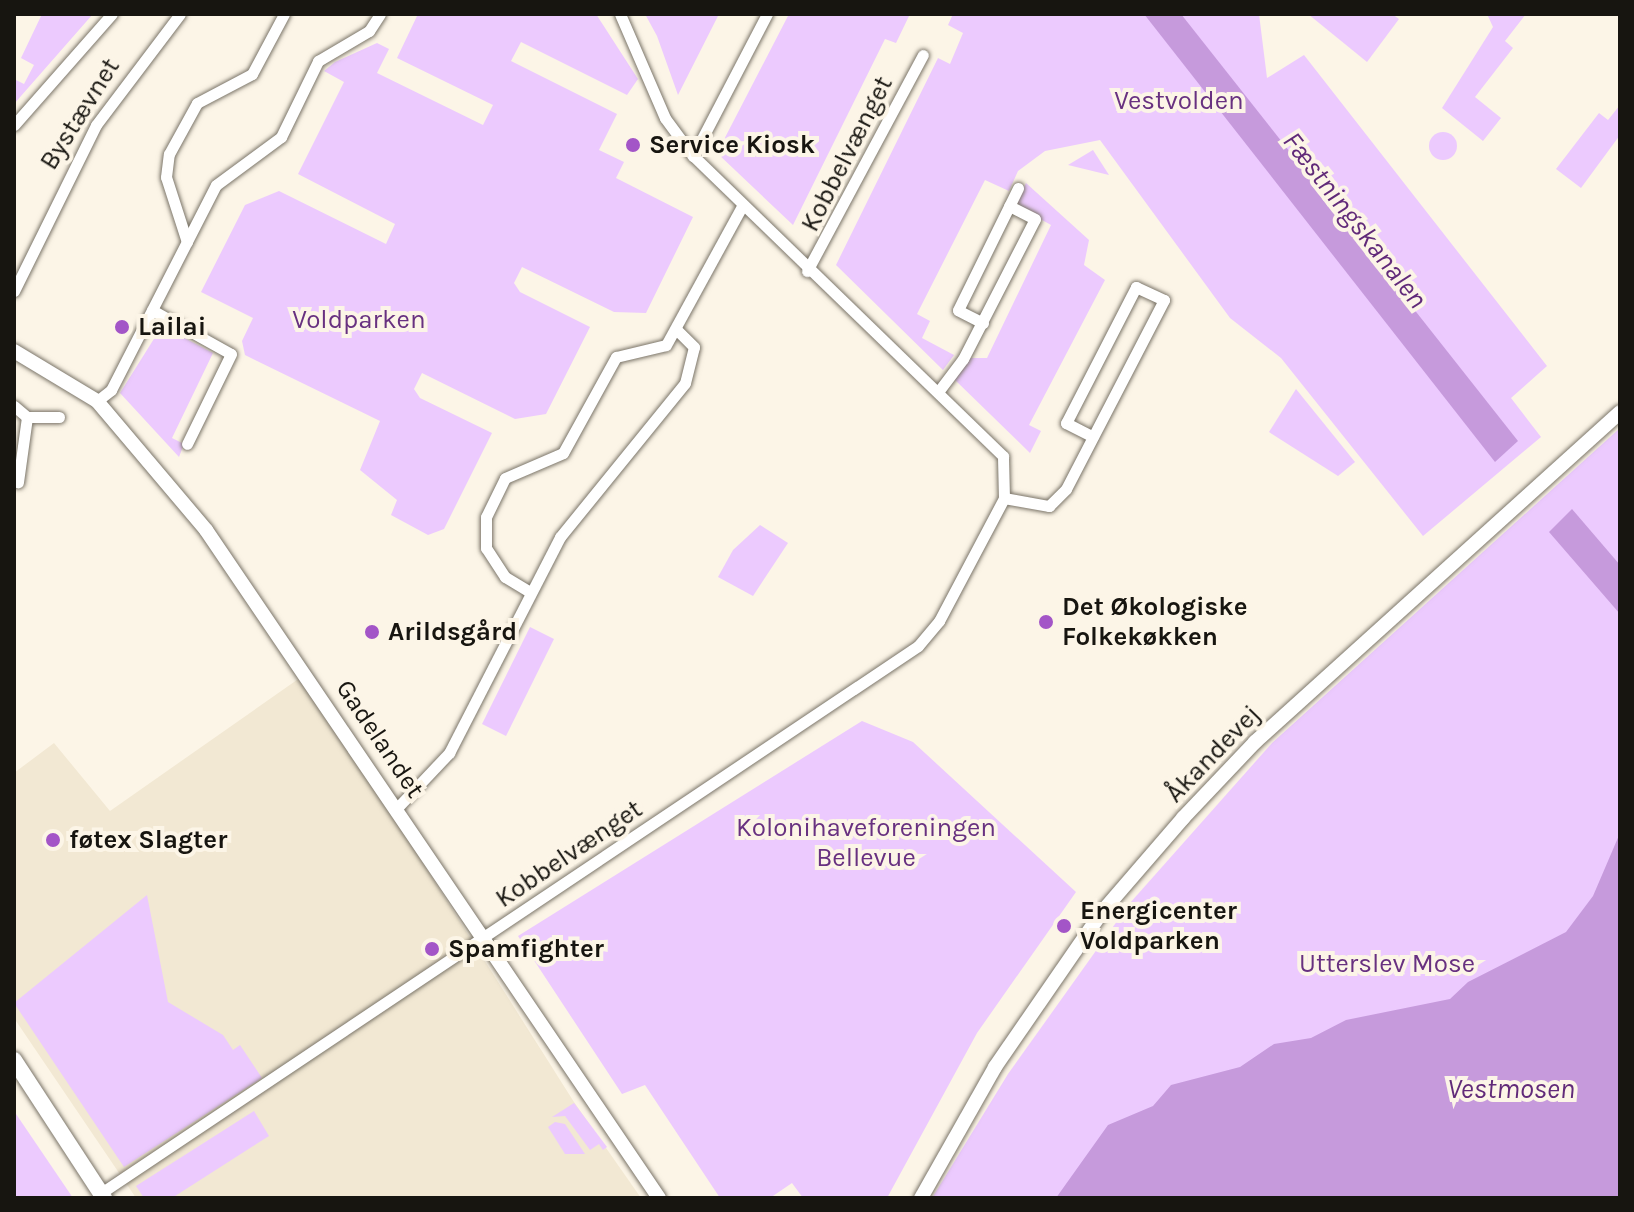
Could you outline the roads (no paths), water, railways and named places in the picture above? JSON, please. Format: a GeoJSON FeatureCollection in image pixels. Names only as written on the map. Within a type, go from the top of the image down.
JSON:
{"type":"FeatureCollection","features":[{"type":"Feature","properties":{"kind":"main road"},"geometry":{"type":"LineString","coordinates":[[14,1060],[103,1196]]}},
{"type":"Feature","properties":{"kind":"street"},"geometry":{"type":"LineString","coordinates":[[14,125],[112,14]]}},
{"type":"Feature","properties":{"kind":"street","name":"Bystævnet"},"geometry":{"type":"LineString","coordinates":[[14,291],[96,125],[180,14]]}},
{"type":"Feature","properties":{"kind":"street"},"geometry":{"type":"LineString","coordinates":[[187,242],[166,177],[169,154],[197,103],[252,74],[284,14]]}},
{"type":"Feature","properties":{"kind":"street"},"geometry":{"type":"LineString","coordinates":[[97,401],[111,390],[223,177],[281,137],[318,61],[360,38],[380,14]]}},
{"type":"Feature","properties":{"kind":"street","name":"Kobbelvænget"},"geometry":{"type":"LineString","coordinates":[[103,1196],[918,646],[939,621],[1004,498],[1003,456],[741,208],[693,156],[665,118],[620,14]]}},
{"type":"Feature","properties":{"kind":"street"},"geometry":{"type":"LineString","coordinates":[[693,156],[767,14]]}},
{"type":"Feature","properties":{"kind":"street","name":"Kobbelvænget"},"geometry":{"type":"LineString","coordinates":[[807,271],[923,55]]}},
{"type":"Feature","properties":{"kind":"street"},"geometry":{"type":"LineString","coordinates":[[983,323],[958,310],[1018,188]]}},
{"type":"Feature","properties":{"kind":"street"},"geometry":{"type":"LineString","coordinates":[[938,392],[983,323],[1035,219],[1009,206]]}},
{"type":"Feature","properties":{"kind":"street"},"geometry":{"type":"LineString","coordinates":[[530,592],[505,577],[486,548],[486,517],[505,478],[563,453],[616,357],[656,350],[677,330],[741,208]]}},
{"type":"Feature","properties":{"kind":"street"},"geometry":{"type":"LineString","coordinates":[[1004,498],[1049,506],[1093,437],[1164,300],[1136,287],[1066,423],[1093,437]]}},
{"type":"Feature","properties":{"kind":"street"},"geometry":{"type":"LineString","coordinates":[[152,310],[231,354],[187,444]]}},
{"type":"Feature","properties":{"kind":"street"},"geometry":{"type":"LineString","coordinates":[[397,808],[449,753],[560,537],[685,383],[694,347],[677,330]]}},
{"type":"Feature","properties":{"kind":"street","name":"Gadelandet"},"geometry":{"type":"LineString","coordinates":[[14,351],[97,401],[206,530],[485,937],[659,1198]]}},
{"type":"Feature","properties":{"kind":"street"},"geometry":{"type":"LineString","coordinates":[[14,406],[27,417],[59,417]]}},
{"type":"Feature","properties":{"kind":"street","name":"Åkandevej"},"geometry":{"type":"LineString","coordinates":[[921,1198],[1004,1054],[1102,912],[1183,818],[1255,742],[1620,412]]}},
{"type":"Feature","properties":{"kind":"street"},"geometry":{"type":"LineString","coordinates":[[18,482],[27,417]]}},
{"type":"Feature","properties":{"kind":"water"},"geometry":{"type":"Polygon","coordinates":[[[1144,14],[1181,14],[1518,441],[1495,462],[1144,14]]]}},
{"type":"Feature","properties":{"kind":"water"},"geometry":{"type":"Polygon","coordinates":[[[1572,509],[1620,565],[1620,614],[1549,532],[1572,509]]]}},
{"type":"Feature","properties":{"kind":"water","name":"Vestmosen"},"geometry":{"type":"Polygon","coordinates":[[[1620,833],[1620,1198],[1056,1198],[1108,1125],[1153,1106],[1171,1085],[1240,1067],[1274,1044],[1311,1038],[1346,1020],[1450,999],[1468,982],[1566,932],[1593,896],[1620,833]]]}},
{"type":"Feature","properties":{"kind":"place","name":"Service Kiosk"},"geometry":{"type":"Point","coordinates":[633,145]}},
{"type":"Feature","properties":{"kind":"place","name":"Lailai"},"geometry":{"type":"Point","coordinates":[122,327]}},
{"type":"Feature","properties":{"kind":"place","name":"Det Økologiske Folkekøkken"},"geometry":{"type":"Point","coordinates":[1046,622]}},
{"type":"Feature","properties":{"kind":"place","name":"Arildsgård"},"geometry":{"type":"Point","coordinates":[372,632]}},
{"type":"Feature","properties":{"kind":"place","name":"føtex Slagter"},"geometry":{"type":"Point","coordinates":[53,840]}},
{"type":"Feature","properties":{"kind":"place","name":"Energicenter Voldparken"},"geometry":{"type":"Point","coordinates":[1064,926]}},
{"type":"Feature","properties":{"kind":"place","name":"Spamfighter"},"geometry":{"type":"Point","coordinates":[432,949]}},
{"type":"Feature","properties":{"kind":"park label","name":"Vestvolden"},"geometry":{"type":"Point","coordinates":[1179,101]}},
{"type":"Feature","properties":{"kind":"park label","name":"Voldparken"},"geometry":{"type":"Point","coordinates":[359,320]}},
{"type":"Feature","properties":{"kind":"park label","name":"Kolonihaveforeningen Bellevue"},"geometry":{"type":"Point","coordinates":[866,843]}},
{"type":"Feature","properties":{"kind":"park label","name":"Utterslev Mose"},"geometry":{"type":"Point","coordinates":[1387,964]}},
{"type":"Feature","properties":{"kind":"water label","name":"Fæstningskanalen"},"geometry":{"type":"Point","coordinates":[1355,220]}}]}
